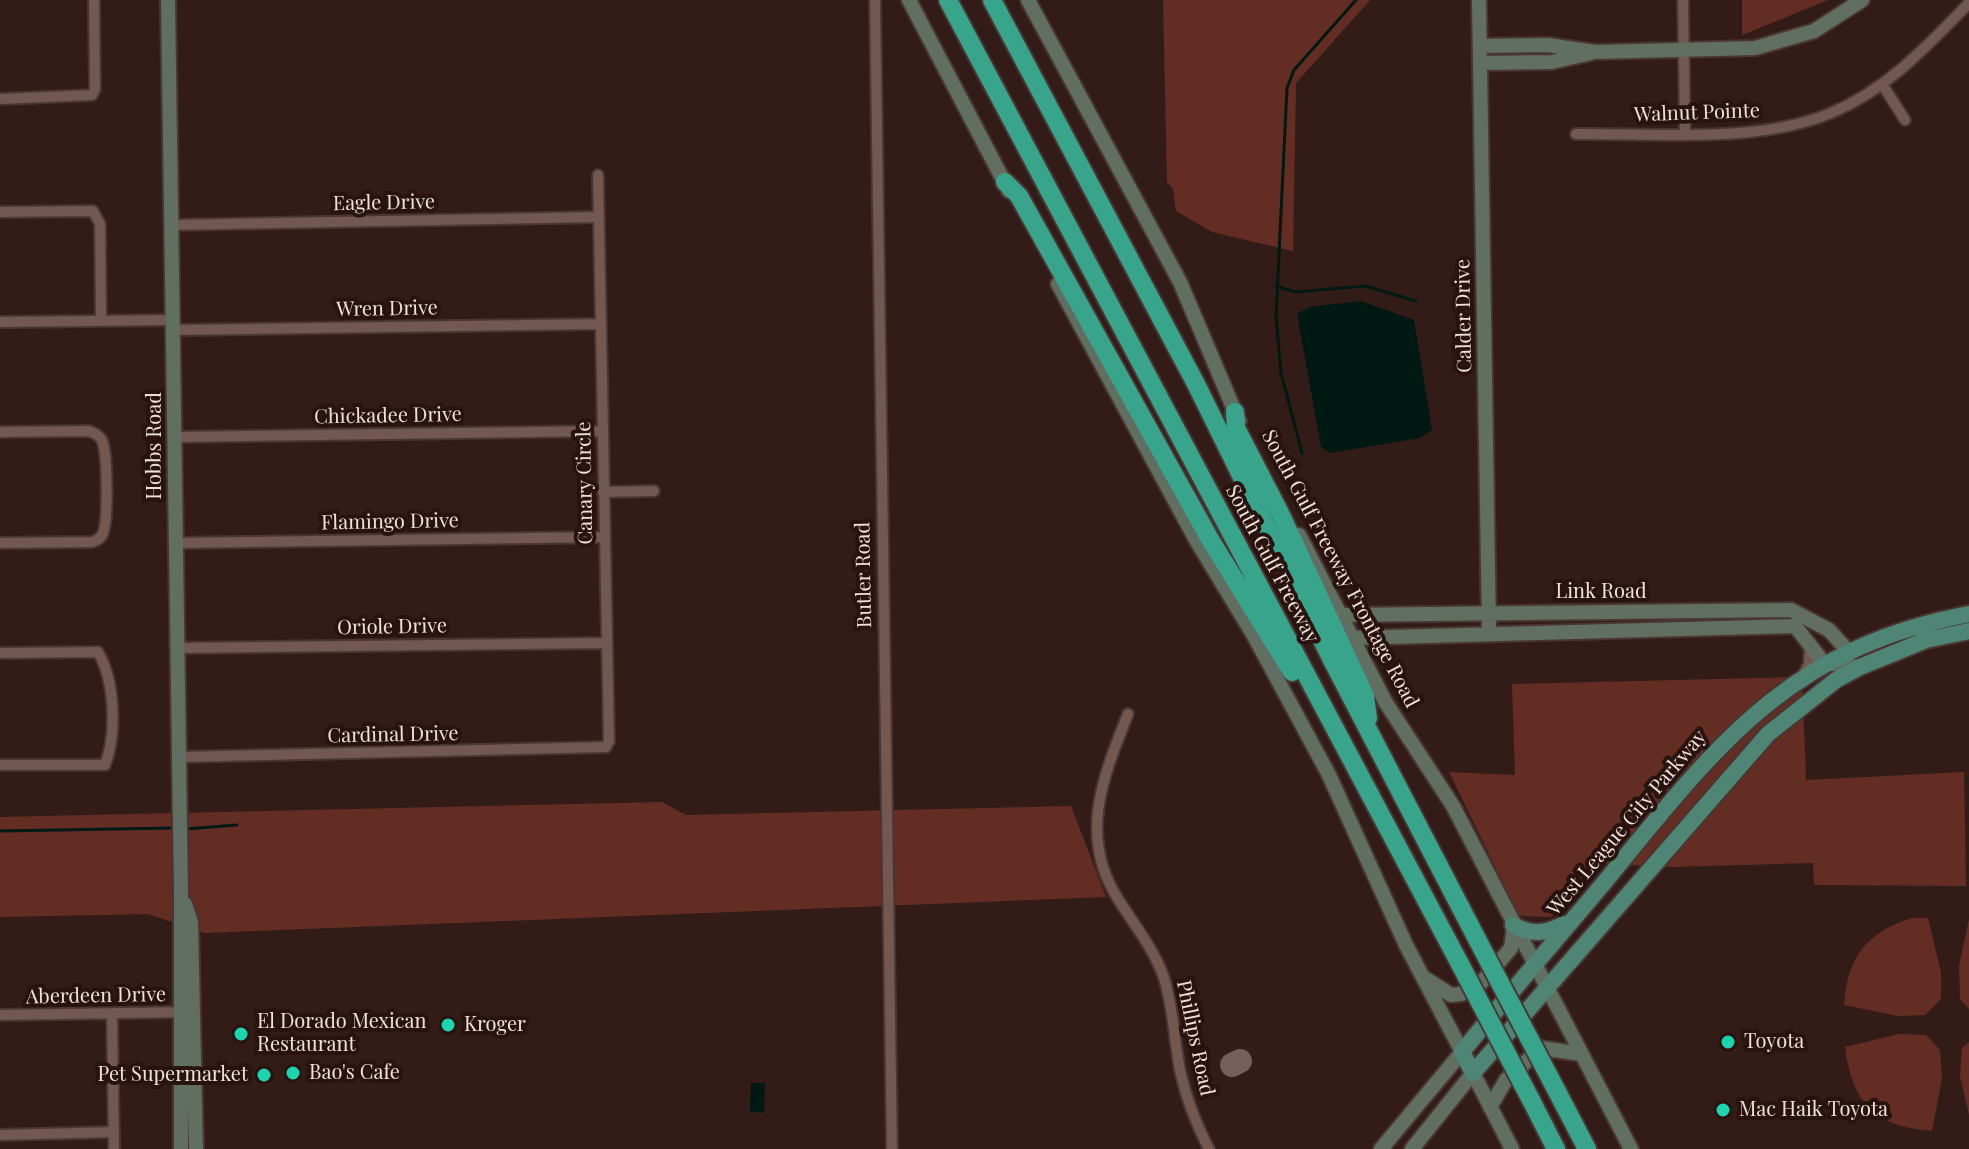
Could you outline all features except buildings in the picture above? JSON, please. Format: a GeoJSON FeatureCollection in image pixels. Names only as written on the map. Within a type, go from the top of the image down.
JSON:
{"type":"FeatureCollection","features":[{"type":"Feature","properties":{"kind":"highway","name":"South Gulf Freeway"},"geometry":{"type":"LineString","coordinates":[[948,0],[1556,1149]]}},
{"type":"Feature","properties":{"kind":"highway","name":"South Gulf Freeway"},"geometry":{"type":"LineString","coordinates":[[992,0],[1196,384],[1370,732],[1587,1149]]}},
{"type":"Feature","properties":{"kind":"highway"},"geometry":{"type":"LineString","coordinates":[[1005,182],[1019,196],[1211,541],[1291,670],[1326,712]]}},
{"type":"Feature","properties":{"kind":"highway"},"geometry":{"type":"LineString","coordinates":[[1235,412],[1236,428],[1281,515],[1365,696],[1370,732]]}},
{"type":"Feature","properties":{"kind":"main road","name":"West League City Parkway"},"geometry":{"type":"LineString","coordinates":[[1462,1052],[1663,806],[1733,730],[1802,677],[1847,650],[1936,620],[1969,614]]}},
{"type":"Feature","properties":{"kind":"main road"},"geometry":{"type":"LineString","coordinates":[[1462,1052],[1473,1073],[1768,734],[1836,680],[1860,667],[1926,640],[1969,631]]}},
{"type":"Feature","properties":{"kind":"main road"},"geometry":{"type":"LineString","coordinates":[[1514,926],[1535,933],[1551,931],[1572,919]]}},
{"type":"Feature","properties":{"kind":"street"},"geometry":{"type":"LineString","coordinates":[[0,99],[92,95],[94,0]]}},
{"type":"Feature","properties":{"kind":"street","name":"Hobbs Road"},"geometry":{"type":"LineString","coordinates":[[168,0],[181,892],[196,1149]]}},
{"type":"Feature","properties":{"kind":"street","name":"Butler Road"},"geometry":{"type":"LineString","coordinates":[[875,0],[892,1149]]}},
{"type":"Feature","properties":{"kind":"street"},"geometry":{"type":"LineString","coordinates":[[909,0],[1114,392],[1329,775],[1462,1052]]}},
{"type":"Feature","properties":{"kind":"street","name":"South Gulf Freeway Frontage Road"},"geometry":{"type":"LineString","coordinates":[[1028,0],[1180,282],[1235,412],[1386,703],[1453,806],[1631,1149]]}},
{"type":"Feature","properties":{"kind":"street","name":"Calder Drive"},"geometry":{"type":"LineString","coordinates":[[1479,0],[1489,631]]}},
{"type":"Feature","properties":{"kind":"street"},"geometry":{"type":"LineString","coordinates":[[1683,0],[1685,133]]}},
{"type":"Feature","properties":{"kind":"street"},"geometry":{"type":"LineString","coordinates":[[1480,46],[1548,45],[1595,52],[1755,48],[1788,40],[1834,21],[1862,0]]}},
{"type":"Feature","properties":{"kind":"street","name":"Walnut Pointe"},"geometry":{"type":"LineString","coordinates":[[1576,134],[1784,128],[1831,113],[1882,84],[1918,56],[1969,3]]}},
{"type":"Feature","properties":{"kind":"street"},"geometry":{"type":"LineString","coordinates":[[1480,63],[1565,61],[1595,52]]}},
{"type":"Feature","properties":{"kind":"street"},"geometry":{"type":"LineString","coordinates":[[1882,84],[1905,120]]}},
{"type":"Feature","properties":{"kind":"street","name":"Canary Circle"},"geometry":{"type":"LineString","coordinates":[[598,175],[609,741],[606,747]]}},
{"type":"Feature","properties":{"kind":"street"},"geometry":{"type":"LineString","coordinates":[[0,212],[93,211],[100,224],[101,320]]}},
{"type":"Feature","properties":{"kind":"street","name":"Eagle Drive"},"geometry":{"type":"LineString","coordinates":[[171,225],[598,217]]}},
{"type":"Feature","properties":{"kind":"street","name":"Wren Drive"},"geometry":{"type":"LineString","coordinates":[[0,322],[101,320],[174,325],[600,324]]}},
{"type":"Feature","properties":{"kind":"street"},"geometry":{"type":"LineString","coordinates":[[0,432],[89,431],[99,435],[103,441],[105,486],[104,532],[100,538],[92,542],[0,543]]}},
{"type":"Feature","properties":{"kind":"street","name":"Chickadee Drive"},"geometry":{"type":"LineString","coordinates":[[175,437],[602,431]]}},
{"type":"Feature","properties":{"kind":"street"},"geometry":{"type":"LineString","coordinates":[[603,492],[654,491]]}},
{"type":"Feature","properties":{"kind":"street","name":"Flamingo Drive"},"geometry":{"type":"LineString","coordinates":[[176,543],[605,537]]}},
{"type":"Feature","properties":{"kind":"street","name":"Link Road"},"geometry":{"type":"LineString","coordinates":[[1341,615],[1791,610],[1829,630],[1847,650]]}},
{"type":"Feature","properties":{"kind":"street"},"geometry":{"type":"LineString","coordinates":[[1614,611],[1614,628]]}},
{"type":"Feature","properties":{"kind":"street","name":"Link Road"},"geometry":{"type":"LineString","coordinates":[[1352,638],[1489,631],[1795,626],[1810,642]]}},
{"type":"Feature","properties":{"kind":"street"},"geometry":{"type":"LineString","coordinates":[[1810,642],[1824,663],[1860,667]]}},
{"type":"Feature","properties":{"kind":"street"},"geometry":{"type":"LineString","coordinates":[[1802,677],[1809,664],[1810,642]]}},
{"type":"Feature","properties":{"kind":"street","name":"Oriole Drive"},"geometry":{"type":"LineString","coordinates":[[178,648],[607,643]]}},
{"type":"Feature","properties":{"kind":"street"},"geometry":{"type":"LineString","coordinates":[[0,653],[98,652],[105,665],[111,705],[111,751],[105,765],[0,765]]}},
{"type":"Feature","properties":{"kind":"street","name":"Phillips Road"},"geometry":{"type":"LineString","coordinates":[[1128,714],[1098,794],[1095,816],[1099,860],[1107,880],[1145,937],[1163,977],[1181,1075],[1209,1149]]}},
{"type":"Feature","properties":{"kind":"street","name":"Cardinal Drive"},"geometry":{"type":"LineString","coordinates":[[179,757],[606,747]]}},
{"type":"Feature","properties":{"kind":"street"},"geometry":{"type":"LineString","coordinates":[[1423,976],[1451,995],[1461,994],[1481,983],[1511,948],[1514,926]]}},
{"type":"Feature","properties":{"kind":"street","name":"Hobbs Road"},"geometry":{"type":"LineString","coordinates":[[181,1149],[186,1012]]}},
{"type":"Feature","properties":{"kind":"street","name":"Aberdeen Drive"},"geometry":{"type":"LineString","coordinates":[[0,1015],[186,1012]]}},
{"type":"Feature","properties":{"kind":"street"},"geometry":{"type":"LineString","coordinates":[[112,1015],[114,1149]]}},
{"type":"Feature","properties":{"kind":"street"},"geometry":{"type":"LineString","coordinates":[[1490,1107],[1506,1080],[1541,1048],[1581,1054]]}},
{"type":"Feature","properties":{"kind":"street","name":"West League City Parkway"},"geometry":{"type":"LineString","coordinates":[[1381,1149],[1462,1052]]}},
{"type":"Feature","properties":{"kind":"street"},"geometry":{"type":"LineString","coordinates":[[1412,1149],[1473,1073],[1512,1149]]}},
{"type":"Feature","properties":{"kind":"street"},"geometry":{"type":"LineString","coordinates":[[0,1135],[114,1132]]}},
{"type":"Feature","properties":{"kind":"shaded area"},"geometry":{"type":"Polygon","coordinates":[[[1163,0],[1370,0],[1296,83],[1293,251],[1212,232],[1176,211],[1173,189],[1167,182],[1163,0]]]}},
{"type":"Feature","properties":{"kind":"shaded area"},"geometry":{"type":"Polygon","coordinates":[[[1742,0],[1828,0],[1742,35],[1742,0]]]}},
{"type":"Feature","properties":{"kind":"shaded area"},"geometry":{"type":"Polygon","coordinates":[[[1802,677],[1806,780],[1964,772],[1966,886],[1814,885],[1813,863],[1671,867],[1600,864],[1551,917],[1519,916],[1449,772],[1515,775],[1512,684],[1802,677]]]}},
{"type":"Feature","properties":{"kind":"shaded area"},"geometry":{"type":"Polygon","coordinates":[[[662,802],[686,815],[1071,806],[1106,897],[205,933],[148,914],[0,917],[0,817],[662,802]]]}},
{"type":"Feature","properties":{"kind":"shaded area"},"geometry":{"type":"Polygon","coordinates":[[[1912,918],[1928,918],[1941,972],[1941,999],[1925,1015],[1898,1016],[1844,1005],[1850,973],[1862,949],[1882,931],[1912,918]]]}},
{"type":"Feature","properties":{"kind":"shaded area"},"geometry":{"type":"Polygon","coordinates":[[[1969,919],[1969,1009],[1960,999],[1959,966],[1969,919]]]}},
{"type":"Feature","properties":{"kind":"shaded area"},"geometry":{"type":"Polygon","coordinates":[[[1899,1034],[1926,1035],[1940,1050],[1942,1078],[1932,1131],[1912,1129],[1881,1117],[1861,1097],[1848,1067],[1845,1047],[1899,1034]]]}},
{"type":"Feature","properties":{"kind":"shaded area"},"geometry":{"type":"Polygon","coordinates":[[[1969,1042],[1969,1115],[1960,1076],[1962,1048],[1969,1042]]]}},
{"type":"Feature","properties":{"kind":"water"},"geometry":{"type":"Polygon","coordinates":[[[1361,301],[1414,320],[1432,430],[1420,438],[1330,453],[1321,447],[1297,314],[1309,307],[1361,301]]]}},
{"type":"Feature","properties":{"kind":"water"},"geometry":{"type":"Polygon","coordinates":[[[751,1083],[765,1083],[764,1113],[750,1111],[751,1083]]]}},
{"type":"Feature","properties":{"kind":"waterway"},"geometry":{"type":"LineString","coordinates":[[1302,453],[1281,373],[1276,316],[1287,88],[1294,70],[1356,0]]}},
{"type":"Feature","properties":{"kind":"waterway"},"geometry":{"type":"LineString","coordinates":[[1276,286],[1295,292],[1366,286],[1416,301]]}},
{"type":"Feature","properties":{"kind":"waterway"},"geometry":{"type":"LineString","coordinates":[[185,829],[237,825]]}},
{"type":"Feature","properties":{"kind":"waterway"},"geometry":{"type":"LineString","coordinates":[[0,831],[173,828]]}},
{"type":"Feature","properties":{"kind":"taxiway"},"geometry":{"type":"LineString","coordinates":[[1232,1065],[1240,1061]]}},
{"type":"Feature","properties":{"kind":"place","name":"Kroger"},"geometry":{"type":"Point","coordinates":[448,1025]}},
{"type":"Feature","properties":{"kind":"place","name":"El Dorado Mexican Restaurant"},"geometry":{"type":"Point","coordinates":[241,1034]}},
{"type":"Feature","properties":{"kind":"place","name":"Toyota"},"geometry":{"type":"Point","coordinates":[1728,1042]}},
{"type":"Feature","properties":{"kind":"place","name":"Bao's Cafe"},"geometry":{"type":"Point","coordinates":[293,1073]}},
{"type":"Feature","properties":{"kind":"place","name":"Pet Supermarket"},"geometry":{"type":"Point","coordinates":[264,1075]}},
{"type":"Feature","properties":{"kind":"place","name":"Mac Haik Toyota"},"geometry":{"type":"Point","coordinates":[1723,1110]}}]}
